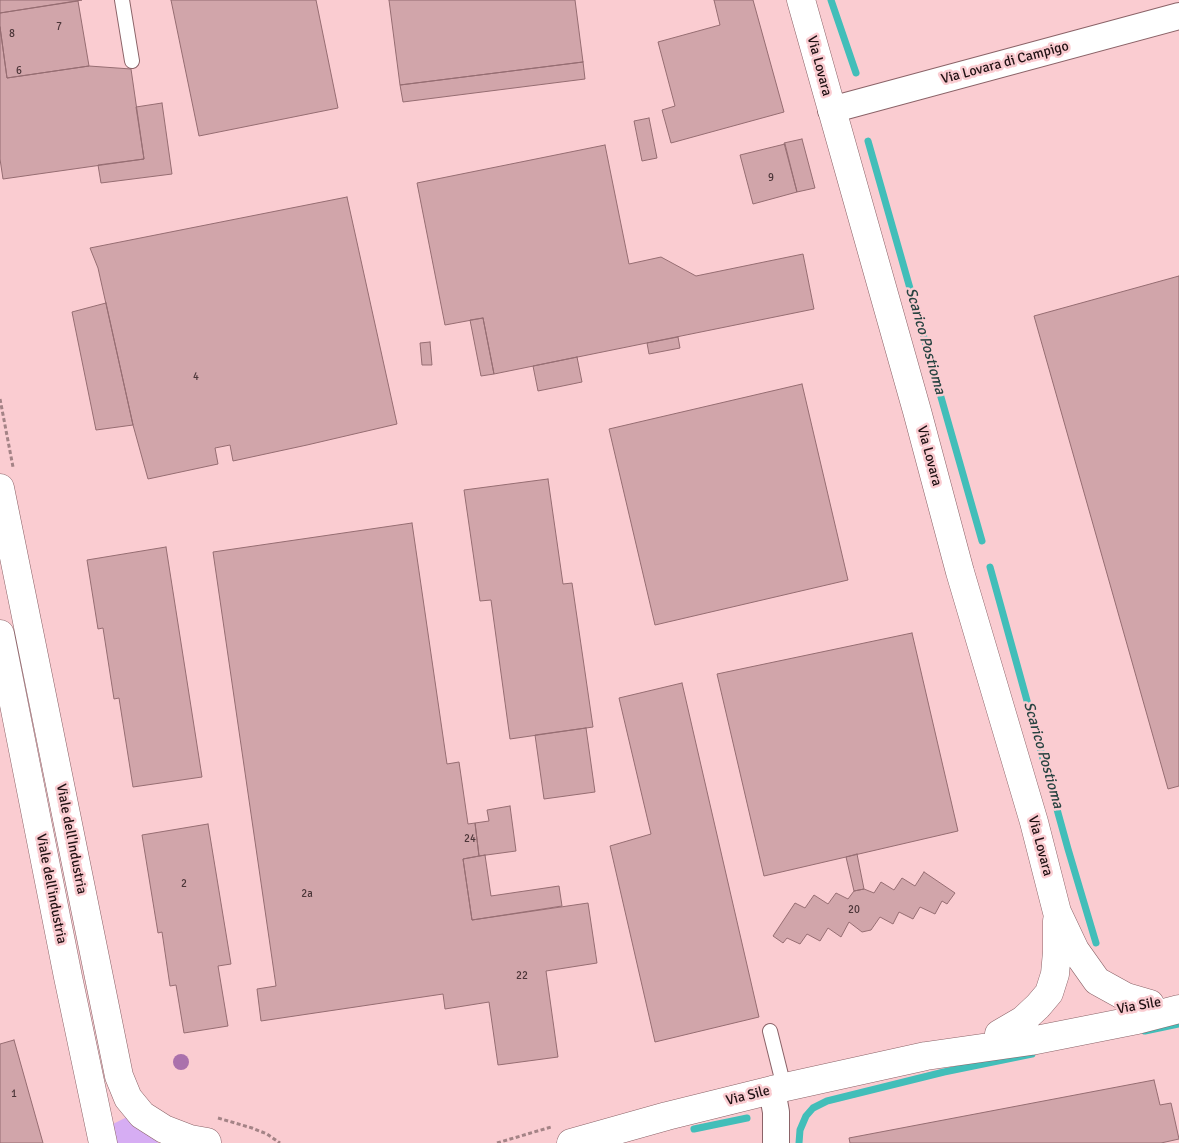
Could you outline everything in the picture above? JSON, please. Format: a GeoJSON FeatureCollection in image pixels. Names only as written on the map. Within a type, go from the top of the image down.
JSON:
{"type":"FeatureCollection","features":[{"type":"Feature","properties":{"kind":"street","name":"Via Lovara"},"geometry":{"type":"LineString","coordinates":[[801,0],[917,411],[960,572],[1028,803],[1057,912],[1075,950],[1097,981],[1126,997],[1150,1004]]}},
{"type":"Feature","properties":{"kind":"street","name":"Via Lovara di Campigo"},"geometry":{"type":"LineString","coordinates":[[831,110],[1179,16]]}},
{"type":"Feature","properties":{"kind":"street","name":"Viale dell'Industria"},"geometry":{"type":"LineString","coordinates":[[0,488],[119,1076],[128,1098],[142,1114],[157,1125],[172,1132],[207,1143]]}},
{"type":"Feature","properties":{"kind":"street","name":"Viale dell'industria"},"geometry":{"type":"LineString","coordinates":[[0,634],[103,1143]]}},
{"type":"Feature","properties":{"kind":"street","name":"Via Lovara"},"geometry":{"type":"LineString","coordinates":[[1000,1034],[1023,1020],[1049,993],[1055,974],[1057,912]]}},
{"type":"Feature","properties":{"kind":"street","name":"Via Sile"},"geometry":{"type":"LineString","coordinates":[[926,1056],[952,1045],[1000,1034],[1179,1000]]}},
{"type":"Feature","properties":{"kind":"street","name":"Via Sile"},"geometry":{"type":"LineString","coordinates":[[572,1143],[667,1116],[778,1088],[926,1056],[1031,1041],[1137,1020],[1179,1009]]}},
{"type":"Feature","properties":{"kind":"street"},"geometry":{"type":"LineString","coordinates":[[776,1143],[778,1088]]}},
{"type":"Feature","properties":{"kind":"lane"},"geometry":{"type":"LineString","coordinates":[[122,0],[132,61]]}},
{"type":"Feature","properties":{"kind":"lane"},"geometry":{"type":"LineString","coordinates":[[770,1032],[778,1088]]}},
{"type":"Feature","properties":{"kind":"path"},"geometry":{"type":"LineString","coordinates":[[0,399],[5,423]]}},
{"type":"Feature","properties":{"kind":"shaded area"},"geometry":{"type":"Polygon","coordinates":[[[129,1116],[161,1141],[157,1143],[113,1143],[113,1124],[129,1116]]]}},
{"type":"Feature","properties":{"kind":"building"},"geometry":{"type":"Polygon","coordinates":[[[0,0],[82,0],[0,13],[0,0]]]}},
{"type":"Feature","properties":{"kind":"building"},"geometry":{"type":"Polygon","coordinates":[[[171,0],[316,0],[338,108],[199,136],[171,0]]]}},
{"type":"Feature","properties":{"kind":"building"},"geometry":{"type":"Polygon","coordinates":[[[389,0],[575,0],[583,62],[400,85],[389,0]]]}},
{"type":"Feature","properties":{"kind":"building"},"geometry":{"type":"Polygon","coordinates":[[[714,0],[753,0],[784,112],[671,143],[662,110],[675,106],[658,42],[720,25],[714,0]]]}},
{"type":"Feature","properties":{"kind":"building"},"geometry":{"type":"Polygon","coordinates":[[[78,1],[89,66],[7,78],[0,13],[78,1]]]}},
{"type":"Feature","properties":{"kind":"building"},"geometry":{"type":"Polygon","coordinates":[[[0,27],[7,78],[89,66],[131,69],[144,159],[3,179],[0,159],[0,27]]]}},
{"type":"Feature","properties":{"kind":"building"},"geometry":{"type":"Polygon","coordinates":[[[583,62],[585,79],[403,102],[400,85],[583,62]]]}},
{"type":"Feature","properties":{"kind":"building"},"geometry":{"type":"Polygon","coordinates":[[[162,103],[172,174],[101,183],[98,165],[144,159],[136,107],[162,103]]]}},
{"type":"Feature","properties":{"kind":"building"},"geometry":{"type":"Polygon","coordinates":[[[649,118],[657,158],[642,161],[634,121],[649,118]]]}},
{"type":"Feature","properties":{"kind":"building"},"geometry":{"type":"Polygon","coordinates":[[[802,139],[815,188],[797,192],[784,143],[802,139]]]}},
{"type":"Feature","properties":{"kind":"building"},"geometry":{"type":"Polygon","coordinates":[[[785,144],[797,192],[753,204],[740,155],[785,144]]]}},
{"type":"Feature","properties":{"kind":"building"},"geometry":{"type":"Polygon","coordinates":[[[605,145],[629,264],[661,257],[696,276],[803,254],[814,309],[494,374],[483,318],[445,325],[417,183],[605,145]]]}},
{"type":"Feature","properties":{"kind":"building"},"geometry":{"type":"Polygon","coordinates":[[[347,197],[397,424],[233,461],[230,445],[215,448],[218,464],[148,479],[133,425],[98,268],[90,248],[347,197]]]}},
{"type":"Feature","properties":{"kind":"building"},"geometry":{"type":"Polygon","coordinates":[[[1179,276],[1179,786],[1168,789],[1034,316],[1179,276]]]}},
{"type":"Feature","properties":{"kind":"building"},"geometry":{"type":"Polygon","coordinates":[[[106,303],[133,425],[96,430],[72,312],[106,303]]]}},
{"type":"Feature","properties":{"kind":"building"},"geometry":{"type":"Polygon","coordinates":[[[483,318],[494,374],[481,376],[470,320],[483,318]]]}},
{"type":"Feature","properties":{"kind":"building"},"geometry":{"type":"Polygon","coordinates":[[[678,337],[680,348],[649,354],[647,343],[678,337]]]}},
{"type":"Feature","properties":{"kind":"building"},"geometry":{"type":"Polygon","coordinates":[[[430,342],[432,365],[422,365],[420,343],[430,342]]]}},
{"type":"Feature","properties":{"kind":"building"},"geometry":{"type":"Polygon","coordinates":[[[577,357],[582,382],[538,391],[533,366],[577,357]]]}},
{"type":"Feature","properties":{"kind":"building"},"geometry":{"type":"Polygon","coordinates":[[[802,384],[848,580],[655,625],[609,429],[802,384]]]}},
{"type":"Feature","properties":{"kind":"building"},"geometry":{"type":"Polygon","coordinates":[[[548,479],[563,584],[572,583],[593,727],[510,739],[491,600],[480,601],[464,490],[548,479]]]}},
{"type":"Feature","properties":{"kind":"building"},"geometry":{"type":"Polygon","coordinates":[[[412,523],[447,764],[459,762],[468,824],[475,823],[479,856],[463,859],[472,920],[588,903],[597,963],[546,971],[558,1057],[498,1065],[489,1002],[445,1009],[443,994],[261,1021],[257,989],[276,986],[213,552],[412,523]]]}},
{"type":"Feature","properties":{"kind":"building"},"geometry":{"type":"Polygon","coordinates":[[[166,547],[202,777],[133,787],[119,698],[114,699],[103,628],[98,629],[87,560],[166,547]]]}},
{"type":"Feature","properties":{"kind":"building"},"geometry":{"type":"Polygon","coordinates":[[[912,633],[958,831],[764,876],[717,674],[912,633]]]}},
{"type":"Feature","properties":{"kind":"building"},"geometry":{"type":"Polygon","coordinates":[[[682,683],[759,1017],[655,1042],[610,846],[651,834],[619,698],[682,683]]]}},
{"type":"Feature","properties":{"kind":"building"},"geometry":{"type":"Polygon","coordinates":[[[586,728],[595,792],[544,799],[535,735],[586,728]]]}},
{"type":"Feature","properties":{"kind":"building"},"geometry":{"type":"Polygon","coordinates":[[[510,806],[516,851],[479,856],[475,823],[489,821],[487,810],[510,806]]]}},
{"type":"Feature","properties":{"kind":"building"},"geometry":{"type":"Polygon","coordinates":[[[208,824],[231,964],[218,966],[228,1026],[184,1033],[176,985],[170,986],[162,932],[158,933],[142,835],[208,824]]]}},
{"type":"Feature","properties":{"kind":"building"},"geometry":{"type":"Polygon","coordinates":[[[857,854],[864,889],[854,891],[846,857],[857,854]]]}},
{"type":"Feature","properties":{"kind":"building"},"geometry":{"type":"Polygon","coordinates":[[[485,855],[491,896],[559,886],[562,906],[472,920],[463,859],[485,855]]]}},
{"type":"Feature","properties":{"kind":"building"},"geometry":{"type":"Polygon","coordinates":[[[924,872],[955,893],[947,904],[942,901],[935,914],[920,907],[913,919],[899,912],[893,924],[880,917],[871,930],[862,932],[849,922],[841,937],[828,928],[820,941],[807,934],[800,944],[787,938],[783,943],[773,936],[795,903],[805,908],[814,895],[828,904],[836,893],[848,899],[854,891],[864,889],[874,893],[881,882],[894,890],[902,878],[915,886],[924,872]]]}},
{"type":"Feature","properties":{"kind":"building"},"geometry":{"type":"Polygon","coordinates":[[[14,1040],[43,1143],[0,1143],[0,1044],[14,1040]]]}},
{"type":"Feature","properties":{"kind":"building"},"geometry":{"type":"Polygon","coordinates":[[[1154,1080],[1160,1105],[1171,1103],[1179,1139],[1161,1143],[850,1143],[849,1138],[1154,1080]]]}},
{"type":"Feature","properties":{"kind":"waterway","name":"Scarico Postioma"},"geometry":{"type":"LineString","coordinates":[[831,0],[856,73]]}},
{"type":"Feature","properties":{"kind":"waterway","name":"Scarico Postioma"},"geometry":{"type":"LineString","coordinates":[[868,141],[982,541]]}},
{"type":"Feature","properties":{"kind":"waterway","name":"Scarico Postioma"},"geometry":{"type":"LineString","coordinates":[[990,567],[1096,943]]}},
{"type":"Feature","properties":{"kind":"waterway"},"geometry":{"type":"LineString","coordinates":[[1145,1031],[1179,1024]]}},
{"type":"Feature","properties":{"kind":"waterway","name":"Scarico Postioma"},"geometry":{"type":"LineString","coordinates":[[799,1143],[800,1130],[806,1116],[813,1108],[827,1101],[944,1072],[1032,1054]]}},
{"type":"Feature","properties":{"kind":"waterway"},"geometry":{"type":"LineString","coordinates":[[694,1129],[747,1118]]}}]}
